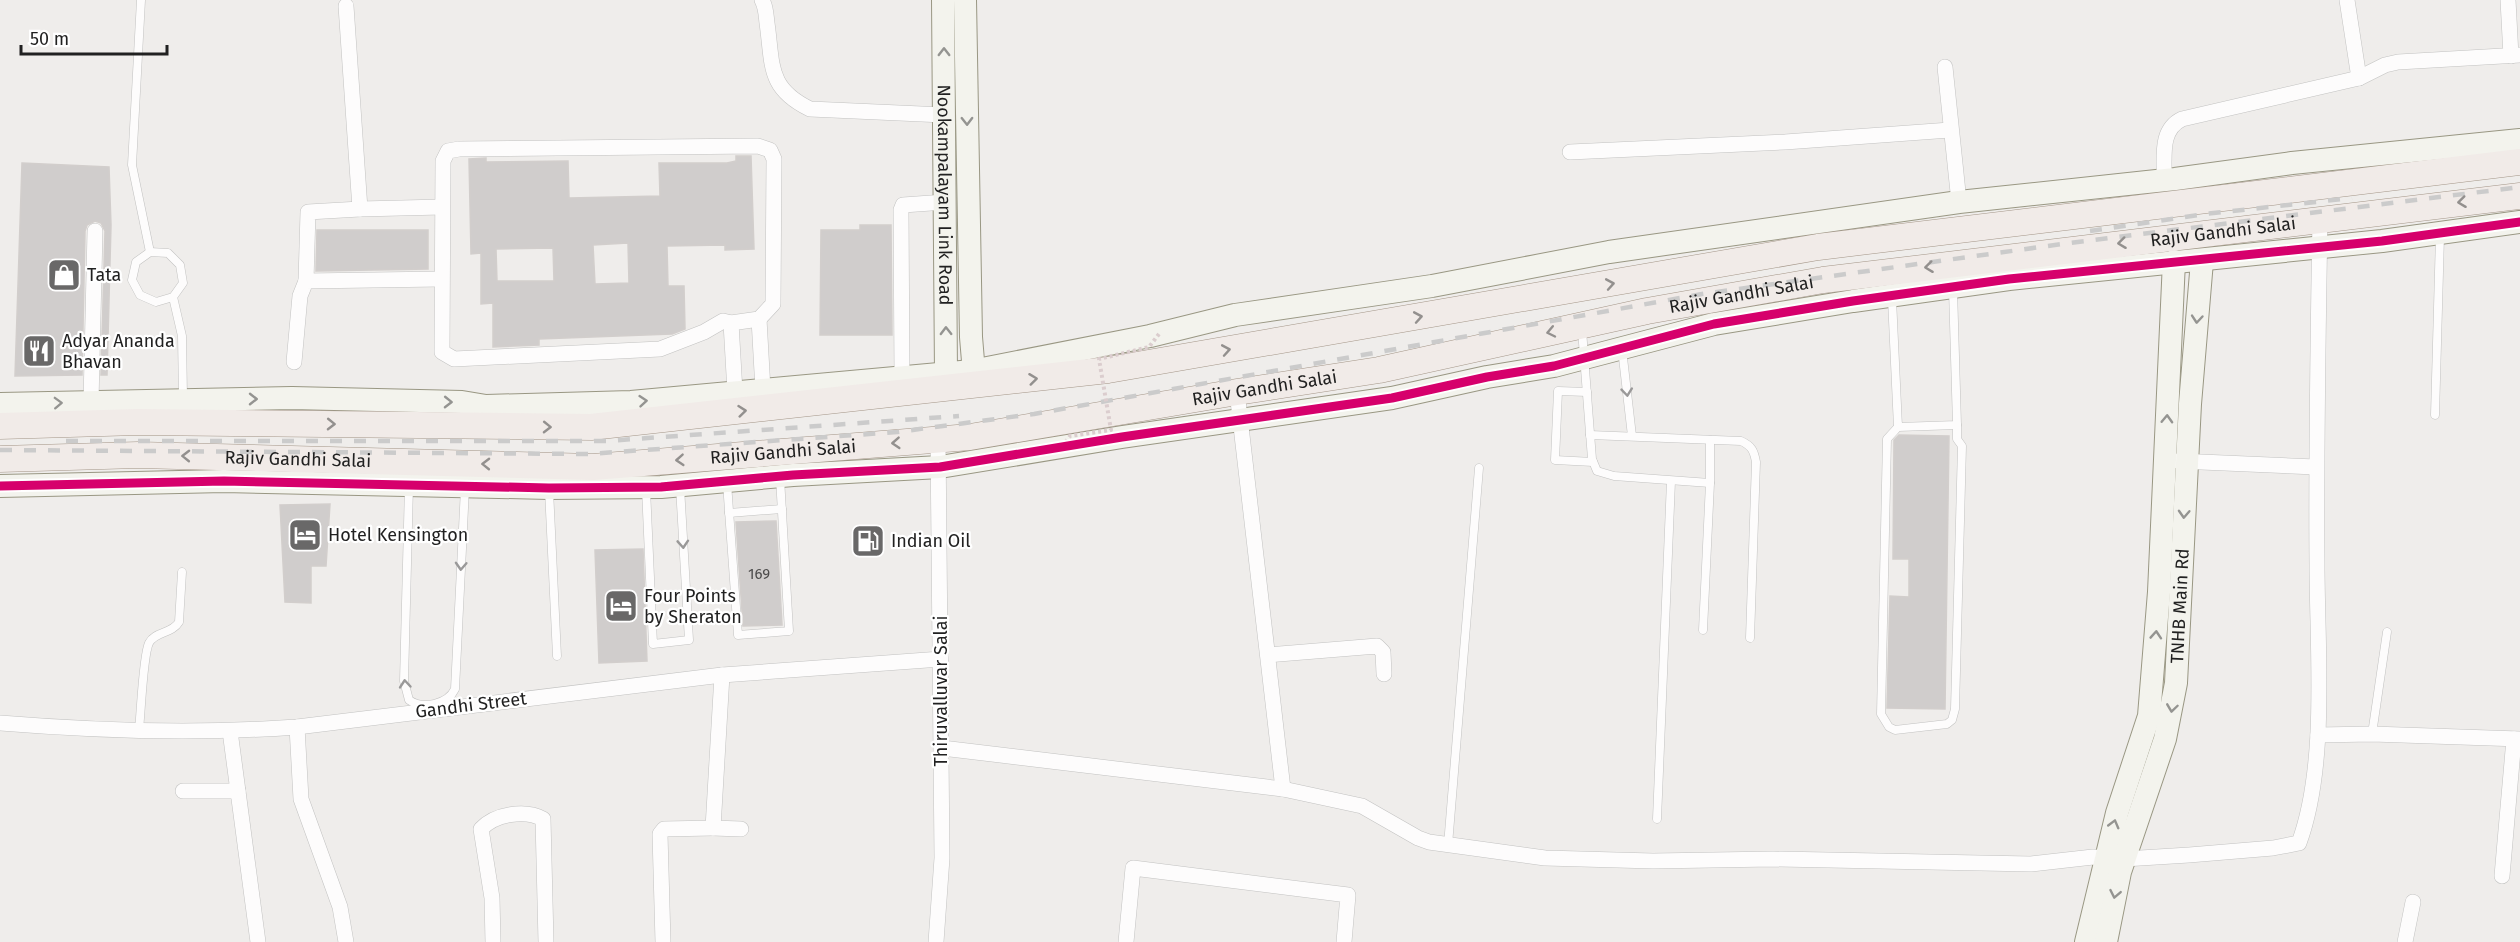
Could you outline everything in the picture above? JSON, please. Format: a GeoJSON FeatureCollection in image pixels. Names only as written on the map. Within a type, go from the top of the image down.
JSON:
{"type":"FeatureCollection","features":[{"type":"Feature","properties":{"kind":"main road","name":"Rajiv Gandhi Salai"},"geometry":{"type":"LineString","coordinates":[[0,426],[138,422],[591,427],[974,378],[1108,370],[1841,244],[2520,162]]}},
{"type":"Feature","properties":{"kind":"main road","name":"Rajiv Gandhi Salai"},"geometry":{"type":"LineString","coordinates":[[0,459],[138,455],[593,467],[970,437],[1379,370],[1581,326],[1823,280],[2520,196]]}},
{"type":"Feature","properties":{"kind":"main road"},"geometry":{"type":"LineString","coordinates":[[1732,262],[1739,295]]}},
{"type":"Feature","properties":{"kind":"street"},"geometry":{"type":"LineString","coordinates":[[762,0],[774,72],[780,90],[792,101],[810,109],[944,115]]}},
{"type":"Feature","properties":{"kind":"street","name":"Nookampalayam Link Road"},"geometry":{"type":"LineString","coordinates":[[943,0],[948,381]]}},
{"type":"Feature","properties":{"kind":"street","name":"Nookampalayam Link Road"},"geometry":{"type":"LineString","coordinates":[[965,0],[974,378]]}},
{"type":"Feature","properties":{"kind":"street"},"geometry":{"type":"LineString","coordinates":[[2347,0],[2359,78]]}},
{"type":"Feature","properties":{"kind":"street"},"geometry":{"type":"LineString","coordinates":[[2164,180],[2165,135],[2174,123],[2182,119],[2359,78],[2385,65],[2398,62],[2516,56],[2508,0]]}},
{"type":"Feature","properties":{"kind":"street"},"geometry":{"type":"LineString","coordinates":[[346,6],[360,209]]}},
{"type":"Feature","properties":{"kind":"street"},"geometry":{"type":"LineString","coordinates":[[1945,67],[1959,202]]}},
{"type":"Feature","properties":{"kind":"street"},"geometry":{"type":"LineString","coordinates":[[1570,152],[1785,142],[1950,130]]}},
{"type":"Feature","properties":{"kind":"street"},"geometry":{"type":"LineString","coordinates":[[974,378],[1234,315],[1432,286],[1609,252],[1959,202],[2164,180],[2292,163],[2520,140]]}},
{"type":"Feature","properties":{"kind":"street"},"geometry":{"type":"LineString","coordinates":[[758,146],[770,150],[774,159],[773,304],[759,319],[731,323],[723,321],[704,332],[660,349],[454,359],[442,352],[442,207],[442,161],[448,151],[459,149],[758,146]]}},
{"type":"Feature","properties":{"kind":"street"},"geometry":{"type":"LineString","coordinates":[[902,377],[901,210],[903,205],[945,202]]}},
{"type":"Feature","properties":{"kind":"street"},"geometry":{"type":"LineString","coordinates":[[294,362],[300,296],[306,281],[308,212],[442,207]]}},
{"type":"Feature","properties":{"kind":"street"},"geometry":{"type":"LineString","coordinates":[[942,748],[1283,789],[1362,806],[1418,838],[1448,845],[1545,858],[1653,861],[1773,859],[2031,864],[2273,848],[2299,843],[2305,827],[2312,788],[2318,735],[2316,467],[2320,219]]}},
{"type":"Feature","properties":{"kind":"street"},"geometry":{"type":"LineString","coordinates":[[0,486],[224,481],[549,488],[646,487],[940,467],[1392,398],[1487,377],[1554,366],[1714,324],[2010,279],[2174,261],[2202,261],[2319,249],[2520,222]]}},
{"type":"Feature","properties":{"kind":"street"},"geometry":{"type":"LineString","coordinates":[[91,402],[95,231]]}},
{"type":"Feature","properties":{"kind":"street","name":"TNHB Main Rd"},"geometry":{"type":"LineString","coordinates":[[2174,261],[2176,461]]}},
{"type":"Feature","properties":{"kind":"street","name":"TNHB Main Rd"},"geometry":{"type":"LineString","coordinates":[[2106,942],[2115,858],[2117,813],[2149,716],[2160,592],[2202,261]]}},
{"type":"Feature","properties":{"kind":"street"},"geometry":{"type":"LineString","coordinates":[[306,281],[441,279]]}},
{"type":"Feature","properties":{"kind":"street"},"geometry":{"type":"LineString","coordinates":[[759,319],[763,390]]}},
{"type":"Feature","properties":{"kind":"street"},"geometry":{"type":"LineString","coordinates":[[731,323],[735,392]]}},
{"type":"Feature","properties":{"kind":"street"},"geometry":{"type":"LineString","coordinates":[[0,404],[292,398],[462,402],[486,406],[631,402],[902,377],[948,381]]}},
{"type":"Feature","properties":{"kind":"street"},"geometry":{"type":"LineString","coordinates":[[1237,392],[1283,789]]}},
{"type":"Feature","properties":{"kind":"street","name":"Thiruvalluvar Salai"},"geometry":{"type":"LineString","coordinates":[[936,942],[942,858],[938,440]]}},
{"type":"Feature","properties":{"kind":"street"},"geometry":{"type":"LineString","coordinates":[[2176,461],[2316,467]]}},
{"type":"Feature","properties":{"kind":"street"},"geometry":{"type":"LineString","coordinates":[[1268,655],[1377,646],[1383,652],[1384,674]]}},
{"type":"Feature","properties":{"kind":"street","name":"Gandhi Street"},"geometry":{"type":"LineString","coordinates":[[0,723],[57,728],[230,731],[297,727],[722,675],[941,659]]}},
{"type":"Feature","properties":{"kind":"street"},"geometry":{"type":"LineString","coordinates":[[712,828],[722,675]]}},
{"type":"Feature","properties":{"kind":"street"},"geometry":{"type":"LineString","coordinates":[[297,727],[301,799],[340,907],[346,942]]}},
{"type":"Feature","properties":{"kind":"street"},"geometry":{"type":"LineString","coordinates":[[230,731],[258,942]]}},
{"type":"Feature","properties":{"kind":"street"},"geometry":{"type":"LineString","coordinates":[[2318,735],[2372,734],[2517,739],[2502,876]]}},
{"type":"Feature","properties":{"kind":"street"},"geometry":{"type":"LineString","coordinates":[[183,791],[238,791]]}},
{"type":"Feature","properties":{"kind":"street"},"geometry":{"type":"LineString","coordinates":[[493,942],[492,898],[481,829],[489,820],[532,814],[543,819],[546,942]]}},
{"type":"Feature","properties":{"kind":"street"},"geometry":{"type":"LineString","coordinates":[[663,942],[660,834],[664,829],[741,830]]}},
{"type":"Feature","properties":{"kind":"street","name":"TNHB Main Rd"},"geometry":{"type":"LineString","coordinates":[[2086,942],[2115,858]]}},
{"type":"Feature","properties":{"kind":"street"},"geometry":{"type":"LineString","coordinates":[[1126,942],[1133,868],[1348,895],[1344,942]]}},
{"type":"Feature","properties":{"kind":"street"},"geometry":{"type":"LineString","coordinates":[[2405,942],[2413,902]]}},
{"type":"Feature","properties":{"kind":"lane"},"geometry":{"type":"LineString","coordinates":[[141,0],[132,165],[150,252]]}},
{"type":"Feature","properties":{"kind":"lane"},"geometry":{"type":"LineString","coordinates":[[2435,415],[2440,234]]}},
{"type":"Feature","properties":{"kind":"lane"},"geometry":{"type":"LineString","coordinates":[[150,252],[168,253],[180,265],[183,282],[173,297],[156,302],[140,295],[132,280],[136,262],[150,252]]}},
{"type":"Feature","properties":{"kind":"lane"},"geometry":{"type":"LineString","coordinates":[[1892,297],[1898,427],[1887,439],[1881,714],[1889,727],[1895,730],[1947,724],[1952,720],[1955,710],[1962,446],[1957,439],[1953,288]]}},
{"type":"Feature","properties":{"kind":"lane"},"geometry":{"type":"LineString","coordinates":[[173,297],[182,336],[183,399]]}},
{"type":"Feature","properties":{"kind":"lane"},"geometry":{"type":"LineString","coordinates":[[1581,326],[1590,435],[1593,462],[1597,471],[1604,474],[1710,483]]}},
{"type":"Feature","properties":{"kind":"lane"},"geometry":{"type":"LineString","coordinates":[[1622,348],[1632,436]]}},
{"type":"Feature","properties":{"kind":"lane"},"geometry":{"type":"LineString","coordinates":[[1587,392],[1558,391],[1555,460],[1593,462]]}},
{"type":"Feature","properties":{"kind":"lane"},"geometry":{"type":"LineString","coordinates":[[1898,427],[1957,425]]}},
{"type":"Feature","properties":{"kind":"lane"},"geometry":{"type":"LineString","coordinates":[[1590,435],[1741,441],[1749,444],[1754,451],[1756,462],[1750,638]]}},
{"type":"Feature","properties":{"kind":"lane"},"geometry":{"type":"LineString","coordinates":[[1703,630],[1710,440]]}},
{"type":"Feature","properties":{"kind":"lane"},"geometry":{"type":"LineString","coordinates":[[1448,845],[1479,468]]}},
{"type":"Feature","properties":{"kind":"lane"},"geometry":{"type":"LineString","coordinates":[[727,481],[738,635],[768,633],[789,631],[780,477]]}},
{"type":"Feature","properties":{"kind":"lane"},"geometry":{"type":"LineString","coordinates":[[1657,819],[1671,481]]}},
{"type":"Feature","properties":{"kind":"lane"},"geometry":{"type":"LineString","coordinates":[[409,485],[404,681],[409,700],[422,705],[445,701],[452,696],[455,689],[465,486]]}},
{"type":"Feature","properties":{"kind":"lane"},"geometry":{"type":"LineString","coordinates":[[646,487],[653,644],[689,640],[680,485]]}},
{"type":"Feature","properties":{"kind":"lane"},"geometry":{"type":"LineString","coordinates":[[549,488],[557,656]]}},
{"type":"Feature","properties":{"kind":"lane"},"geometry":{"type":"LineString","coordinates":[[729,513],[782,509]]}},
{"type":"Feature","properties":{"kind":"lane"},"geometry":{"type":"LineString","coordinates":[[139,729],[148,647],[155,636],[170,631],[179,622],[182,572]]}},
{"type":"Feature","properties":{"kind":"lane"},"geometry":{"type":"LineString","coordinates":[[2372,734],[2387,632]]}},
{"type":"Feature","properties":{"kind":"path"},"geometry":{"type":"LineString","coordinates":[[1062,447],[1070,436],[1112,430],[1099,359],[1149,347],[1159,334]]}},
{"type":"Feature","properties":{"kind":"building"},"geometry":{"type":"Polygon","coordinates":[[[736,156],[751,156],[754,249],[725,250],[725,245],[667,246],[668,286],[684,286],[685,329],[672,334],[539,339],[539,345],[493,347],[493,303],[481,304],[481,253],[471,254],[469,159],[486,158],[486,162],[568,161],[569,198],[660,196],[659,163],[736,161],[736,156]],[[628,243],[593,245],[595,284],[629,283],[628,243]],[[553,248],[496,249],[497,281],[554,281],[553,248]]]}},
{"type":"Feature","properties":{"kind":"building","name":"Tata"},"geometry":{"type":"Polygon","coordinates":[[[22,163],[109,167],[111,225],[107,375],[101,375],[105,231],[101,223],[95,221],[87,225],[85,231],[82,375],[15,376],[22,163]]]}},
{"type":"Feature","properties":{"kind":"building"},"geometry":{"type":"Polygon","coordinates":[[[860,225],[891,225],[892,335],[820,335],[821,230],[860,230],[860,225]]]}},
{"type":"Feature","properties":{"kind":"building"},"geometry":{"type":"Polygon","coordinates":[[[317,230],[428,230],[428,269],[316,271],[317,230]]]}},
{"type":"Feature","properties":{"kind":"building"},"geometry":{"type":"Polygon","coordinates":[[[1899,435],[1949,436],[1945,709],[1887,708],[1890,596],[1909,597],[1909,559],[1893,559],[1894,440],[1899,435]]]}},
{"type":"Feature","properties":{"kind":"building","name":"Hotel Kensington"},"geometry":{"type":"Polygon","coordinates":[[[330,504],[326,566],[311,566],[311,603],[285,602],[280,505],[330,504]]]}},
{"type":"Feature","properties":{"kind":"building"},"geometry":{"type":"Polygon","coordinates":[[[776,521],[782,625],[743,626],[736,522],[776,521]]]}},
{"type":"Feature","properties":{"kind":"building","name":"Four Points by Sheraton"},"geometry":{"type":"Polygon","coordinates":[[[643,549],[647,661],[599,663],[595,550],[643,549]]]}},
{"type":"Feature","properties":{"kind":"railway"},"geometry":{"type":"LineString","coordinates":[[0,450],[588,454],[897,432],[1034,414],[1702,294],[2069,243],[2520,187]]}},
{"type":"Feature","properties":{"kind":"railway"},"geometry":{"type":"LineString","coordinates":[[2090,231],[2205,214],[2352,198]]}},
{"type":"Feature","properties":{"kind":"railway"},"geometry":{"type":"LineString","coordinates":[[66,441],[606,441],[959,416]]}},
{"type":"Feature","properties":{"kind":"cycle path"},"geometry":{"type":"LineString","coordinates":[[0,486],[224,481],[549,488],[661,487],[793,475],[940,467],[1122,437],[1392,398],[1487,377],[1554,366],[1714,324],[1853,301],[2009,279],[2382,241],[2520,222]]}},
{"type":"Feature","properties":{"kind":"place","name":"Tata"},"geometry":{"type":"Point","coordinates":[64,275]}},
{"type":"Feature","properties":{"kind":"place","name":"Adyar Ananda Bhavan"},"geometry":{"type":"Point","coordinates":[39,351]}},
{"type":"Feature","properties":{"kind":"place","name":"Hotel Kensington"},"geometry":{"type":"Point","coordinates":[305,535]}},
{"type":"Feature","properties":{"kind":"place","name":"Indian Oil"},"geometry":{"type":"Point","coordinates":[868,541]}},
{"type":"Feature","properties":{"kind":"place","name":"Four Points by Sheraton"},"geometry":{"type":"Point","coordinates":[621,606]}}]}
